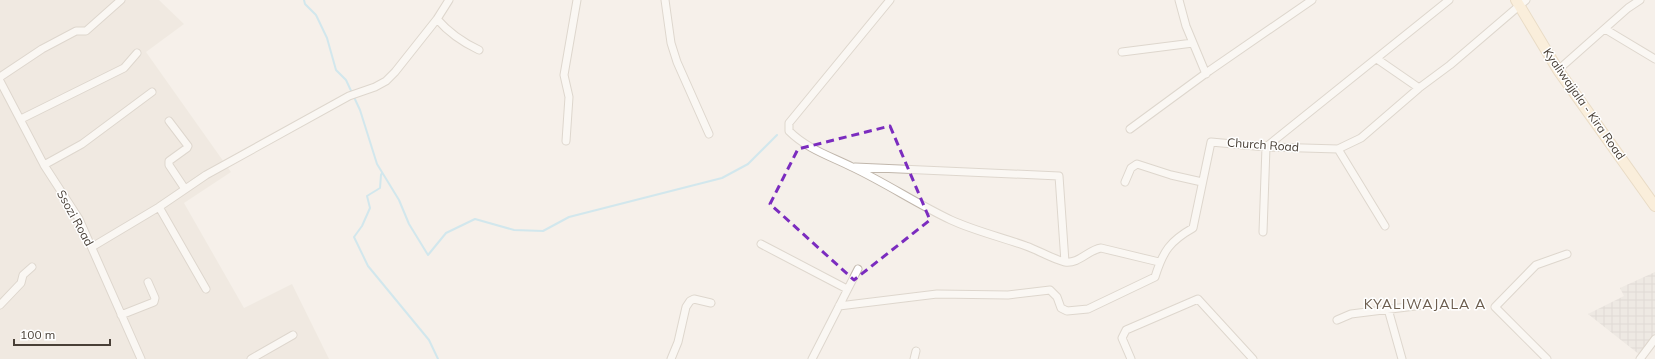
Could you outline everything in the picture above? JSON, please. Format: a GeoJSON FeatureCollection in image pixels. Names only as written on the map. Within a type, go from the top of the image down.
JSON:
{"type":"FeatureCollection","features":[{"type":"Feature","properties":{"kind":"street"},"geometry":{"type":"LineString","coordinates":[[0,81],[49,45],[76,31],[86,31],[121,0]]}},
{"type":"Feature","properties":{"kind":"street"},"geometry":{"type":"LineString","coordinates":[[92,247],[158,207],[206,175],[349,96],[375,87],[386,81],[395,72],[437,19],[449,0]]}},
{"type":"Feature","properties":{"kind":"street"},"geometry":{"type":"LineString","coordinates":[[566,142],[568,94],[564,75],[577,0]]}},
{"type":"Feature","properties":{"kind":"street"},"geometry":{"type":"LineString","coordinates":[[665,0],[671,43],[677,62],[709,134]]}},
{"type":"Feature","properties":{"kind":"street"},"geometry":{"type":"LineString","coordinates":[[890,0],[789,123],[789,131],[796,138],[815,150],[852,167],[950,219],[968,227],[1027,246],[1065,262],[1075,261],[1095,249],[1101,248],[1159,262]]}},
{"type":"Feature","properties":{"kind":"street"},"geometry":{"type":"LineString","coordinates":[[1179,0],[1182,16],[1206,74]]}},
{"type":"Feature","properties":{"kind":"street"},"geometry":{"type":"LineString","coordinates":[[1130,129],[1312,0]]}},
{"type":"Feature","properties":{"kind":"street"},"geometry":{"type":"LineString","coordinates":[[1263,232],[1266,147],[1450,0]]}},
{"type":"Feature","properties":{"kind":"street"},"geometry":{"type":"LineString","coordinates":[[1558,70],[1628,8],[1640,0]]}},
{"type":"Feature","properties":{"kind":"street","name":"Kyaliwajjala - Kira Road"},"geometry":{"type":"LineString","coordinates":[[1520,2],[1558,70],[1654,200]]}},
{"type":"Feature","properties":{"kind":"street","name":"Church Road"},"geometry":{"type":"LineString","coordinates":[[839,306],[937,294],[1008,296],[1050,290],[1057,297],[1061,308],[1067,311],[1088,309],[1155,277],[1159,262],[1169,244],[1193,228],[1211,142],[1266,147],[1338,149],[1361,138],[1419,88],[1450,65],[1520,2]]}},
{"type":"Feature","properties":{"kind":"street"},"geometry":{"type":"LineString","coordinates":[[437,19],[448,31],[463,42],[479,50]]}},
{"type":"Feature","properties":{"kind":"street"},"geometry":{"type":"LineString","coordinates":[[1605,29],[1655,59]]}},
{"type":"Feature","properties":{"kind":"street"},"geometry":{"type":"LineString","coordinates":[[1122,52],[1193,43]]}},
{"type":"Feature","properties":{"kind":"street"},"geometry":{"type":"LineString","coordinates":[[21,119],[124,68],[138,53]]}},
{"type":"Feature","properties":{"kind":"street"},"geometry":{"type":"LineString","coordinates":[[1377,59],[1419,88]]}},
{"type":"Feature","properties":{"kind":"street","name":"Ssozi Road"},"geometry":{"type":"LineString","coordinates":[[0,81],[44,165],[79,219],[141,359]]}},
{"type":"Feature","properties":{"kind":"street"},"geometry":{"type":"LineString","coordinates":[[44,165],[82,144],[152,92]]}},
{"type":"Feature","properties":{"kind":"street"},"geometry":{"type":"LineString","coordinates":[[169,121],[188,146],[169,161],[169,165],[185,189]]}},
{"type":"Feature","properties":{"kind":"street"},"geometry":{"type":"LineString","coordinates":[[1338,149],[1385,226]]}},
{"type":"Feature","properties":{"kind":"street"},"geometry":{"type":"LineString","coordinates":[[1125,182],[1131,168],[1136,164],[1170,175],[1202,182]]}},
{"type":"Feature","properties":{"kind":"street"},"geometry":{"type":"LineString","coordinates":[[852,167],[1059,176],[1065,262]]}},
{"type":"Feature","properties":{"kind":"street"},"geometry":{"type":"LineString","coordinates":[[158,207],[206,289]]}},
{"type":"Feature","properties":{"kind":"street"},"geometry":{"type":"LineString","coordinates":[[761,244],[847,290]]}},
{"type":"Feature","properties":{"kind":"street"},"geometry":{"type":"LineString","coordinates":[[1547,359],[1494,307],[1536,266],[1567,254]]}},
{"type":"Feature","properties":{"kind":"street"},"geometry":{"type":"LineString","coordinates":[[0,305],[20,283],[23,274],[32,267]]}},
{"type":"Feature","properties":{"kind":"street"},"geometry":{"type":"LineString","coordinates":[[812,359],[858,269]]}},
{"type":"Feature","properties":{"kind":"street"},"geometry":{"type":"LineString","coordinates":[[121,315],[154,302],[155,298],[148,282]]}},
{"type":"Feature","properties":{"kind":"street"},"geometry":{"type":"LineString","coordinates":[[671,359],[678,342],[688,304],[694,299],[711,303]]}},
{"type":"Feature","properties":{"kind":"street"},"geometry":{"type":"LineString","coordinates":[[1131,359],[1122,338],[1126,330],[1198,299],[1253,359]]}},
{"type":"Feature","properties":{"kind":"street"},"geometry":{"type":"LineString","coordinates":[[1337,320],[1351,314],[1423,305]]}},
{"type":"Feature","properties":{"kind":"street"},"geometry":{"type":"LineString","coordinates":[[1388,309],[1402,359]]}},
{"type":"Feature","properties":{"kind":"street"},"geometry":{"type":"LineString","coordinates":[[251,359],[293,334]]}},
{"type":"Feature","properties":{"kind":"street"},"geometry":{"type":"LineString","coordinates":[[1640,359],[1655,339]]}},
{"type":"Feature","properties":{"kind":"street"},"geometry":{"type":"LineString","coordinates":[[914,359],[916,351]]}},
{"type":"Feature","properties":{"kind":"highlighted area"},"geometry":{"type":"Polygon","coordinates":[[[890,126],[930,220],[854,280],[770,204],[798,149],[890,126]]]}},
{"type":"Feature","properties":{"kind":"shaded area"},"geometry":{"type":"Polygon","coordinates":[[[0,0],[159,0],[184,24],[146,52],[231,172],[184,203],[244,308],[292,284],[329,359],[0,359],[0,0]]]}},
{"type":"Feature","properties":{"kind":"shaded area"},"geometry":{"type":"Polygon","coordinates":[[[1655,272],[1655,337],[1640,355],[1588,314],[1624,296],[1620,288],[1655,272]]]}},
{"type":"Feature","properties":{"kind":"waterway"},"geometry":{"type":"LineString","coordinates":[[304,0],[305,4],[316,15],[327,38],[336,70],[346,80],[360,110],[377,164],[399,200],[409,224],[428,255],[446,233],[475,219],[514,230],[543,231],[569,217],[722,178],[748,164],[777,135]]}},
{"type":"Feature","properties":{"kind":"waterway"},"geometry":{"type":"LineString","coordinates":[[382,173],[380,188],[367,196],[370,208],[362,226],[354,237],[368,266],[429,340],[438,359]]}},
{"type":"Feature","properties":{"kind":"district","name":"KYALIWAJALA A"},"geometry":{"type":"Point","coordinates":[1425,304]}}]}
